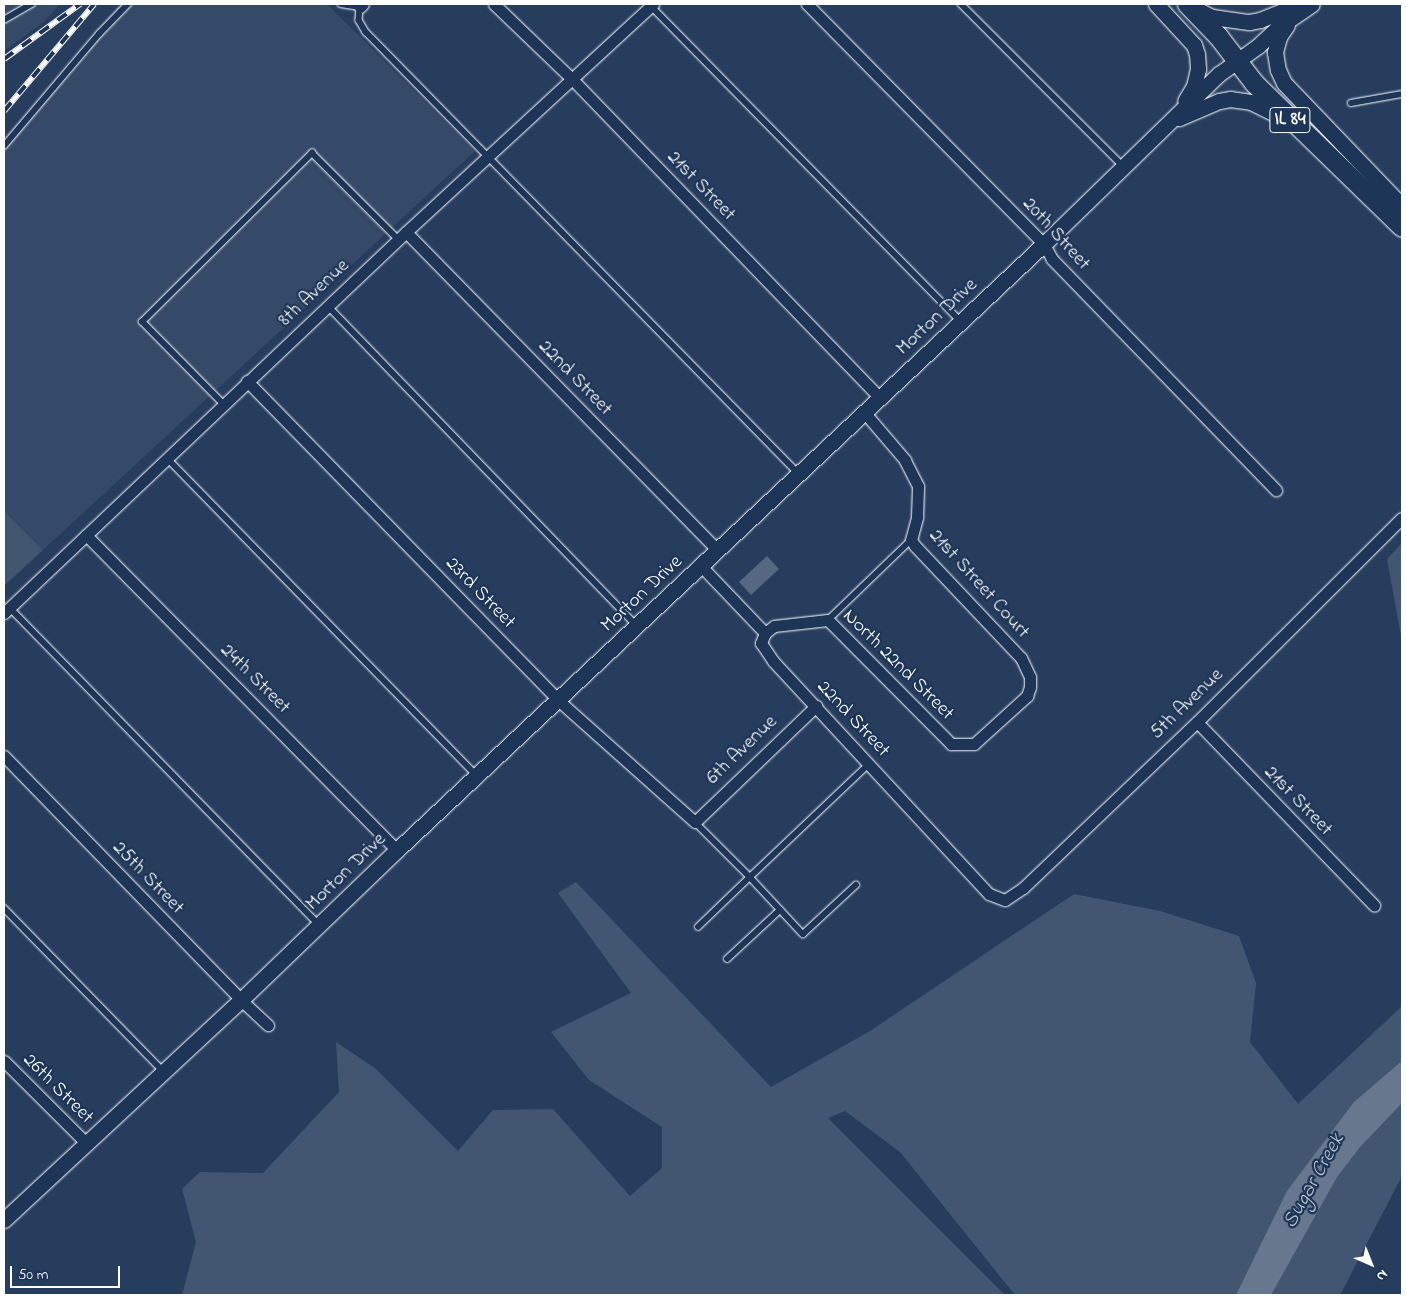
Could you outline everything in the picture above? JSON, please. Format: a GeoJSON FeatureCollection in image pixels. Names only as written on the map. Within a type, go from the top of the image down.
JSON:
{"type":"FeatureCollection","features":[{"type":"Feature","properties":{"kind":"main road","name":"IL 84"},"geometry":{"type":"LineString","coordinates":[[1187,4],[1218,36],[1254,83],[1402,227]]}},
{"type":"Feature","properties":{"kind":"street","name":"21st Street"},"geometry":{"type":"LineString","coordinates":[[494,4],[572,79],[880,398]]}},
{"type":"Feature","properties":{"kind":"street","name":"8th Avenue"},"geometry":{"type":"LineString","coordinates":[[7,611],[247,381],[651,4]]}},
{"type":"Feature","properties":{"kind":"street","name":"20th Street"},"geometry":{"type":"LineString","coordinates":[[806,4],[1044,244],[1052,259],[1276,490]]}},
{"type":"Feature","properties":{"kind":"street"},"geometry":{"type":"LineString","coordinates":[[1156,4],[1194,45],[1198,58],[1198,69],[1194,86],[1173,119]]}},
{"type":"Feature","properties":{"kind":"street"},"geometry":{"type":"LineString","coordinates":[[1187,4],[1212,17],[1249,22],[1297,10]]}},
{"type":"Feature","properties":{"kind":"street","name":"Morton Drive"},"geometry":{"type":"LineString","coordinates":[[5,1217],[241,1000],[476,775],[702,566],[1044,244],[1219,74],[1238,62],[1297,10],[1312,4]]}},
{"type":"Feature","properties":{"kind":"street"},"geometry":{"type":"LineString","coordinates":[[1297,10],[1276,44],[1276,60],[1280,77],[1402,206]]}},
{"type":"Feature","properties":{"kind":"street"},"geometry":{"type":"LineString","coordinates":[[1173,119],[1219,101],[1230,99],[1251,102],[1293,123]]}},
{"type":"Feature","properties":{"kind":"street","name":"22nd Street"},"geometry":{"type":"LineString","coordinates":[[402,236],[718,550]]}},
{"type":"Feature","properties":{"kind":"street","name":"23rd Street"},"geometry":{"type":"LineString","coordinates":[[247,381],[558,700],[695,822]]}},
{"type":"Feature","properties":{"kind":"street","name":"21st Street Court"},"geometry":{"type":"LineString","coordinates":[[864,412],[905,460],[918,486],[912,540],[914,546],[1022,658],[1026,666],[1030,686],[1026,696],[998,724]]}},
{"type":"Feature","properties":{"kind":"street","name":"5th Avenue"},"geometry":{"type":"LineString","coordinates":[[989,894],[1005,900],[1023,888],[1198,722],[1402,518]]}},
{"type":"Feature","properties":{"kind":"street","name":"24th Street"},"geometry":{"type":"LineString","coordinates":[[86,535],[397,850]]}},
{"type":"Feature","properties":{"kind":"street"},"geometry":{"type":"LineString","coordinates":[[702,566],[765,633]]}},
{"type":"Feature","properties":{"kind":"street","name":"North 22nd Street"},"geometry":{"type":"LineString","coordinates":[[765,633],[774,626],[828,620],[951,744],[974,744],[998,724]]}},
{"type":"Feature","properties":{"kind":"street","name":"22nd Street"},"geometry":{"type":"LineString","coordinates":[[765,633],[761,644],[766,652],[989,894]]}},
{"type":"Feature","properties":{"kind":"street","name":"6th Avenue"},"geometry":{"type":"LineString","coordinates":[[695,822],[816,706]]}},
{"type":"Feature","properties":{"kind":"street","name":"21st Street"},"geometry":{"type":"LineString","coordinates":[[1198,722],[1252,781],[1374,905]]}},
{"type":"Feature","properties":{"kind":"street","name":"25th Street"},"geometry":{"type":"LineString","coordinates":[[4,756],[241,1000],[268,1025]]}},
{"type":"Feature","properties":{"kind":"street","name":"26th Street"},"geometry":{"type":"LineString","coordinates":[[4,1061],[86,1144]]}},
{"type":"Feature","properties":{"kind":"lane"},"geometry":{"type":"LineString","coordinates":[[4,20],[32,4]]}},
{"type":"Feature","properties":{"kind":"lane"},"geometry":{"type":"LineString","coordinates":[[4,146],[128,4]]}},
{"type":"Feature","properties":{"kind":"lane"},"geometry":{"type":"LineString","coordinates":[[341,4],[362,5],[359,20],[366,32],[799,474]]}},
{"type":"Feature","properties":{"kind":"lane"},"geometry":{"type":"LineString","coordinates":[[651,4],[961,322]]}},
{"type":"Feature","properties":{"kind":"lane"},"geometry":{"type":"LineString","coordinates":[[961,4],[1124,167]]}},
{"type":"Feature","properties":{"kind":"lane"},"geometry":{"type":"LineString","coordinates":[[1351,103],[1402,94]]}},
{"type":"Feature","properties":{"kind":"lane"},"geometry":{"type":"LineString","coordinates":[[223,404],[142,322],[312,153],[402,236]]}},
{"type":"Feature","properties":{"kind":"lane"},"geometry":{"type":"LineString","coordinates":[[328,306],[636,625]]}},
{"type":"Feature","properties":{"kind":"lane"},"geometry":{"type":"LineString","coordinates":[[167,458],[476,775]]}},
{"type":"Feature","properties":{"kind":"lane"},"geometry":{"type":"LineString","coordinates":[[828,620],[912,540]]}},
{"type":"Feature","properties":{"kind":"lane"},"geometry":{"type":"LineString","coordinates":[[7,611],[319,926]]}},
{"type":"Feature","properties":{"kind":"lane"},"geometry":{"type":"LineString","coordinates":[[698,927],[869,764]]}},
{"type":"Feature","properties":{"kind":"lane"},"geometry":{"type":"LineString","coordinates":[[695,822],[803,934],[856,885]]}},
{"type":"Feature","properties":{"kind":"lane"},"geometry":{"type":"LineString","coordinates":[[4,908],[163,1071]]}},
{"type":"Feature","properties":{"kind":"lane"},"geometry":{"type":"LineString","coordinates":[[727,959],[780,910]]}},
{"type":"Feature","properties":{"kind":"shaded area"},"geometry":{"type":"Polygon","coordinates":[[[4,4],[60,4],[45,21],[4,51],[4,4]]]}},
{"type":"Feature","properties":{"kind":"shaded area"},"geometry":{"type":"Polygon","coordinates":[[[120,4],[327,4],[475,151],[43,550],[4,511],[4,140],[120,4]]]}},
{"type":"Feature","properties":{"kind":"shaded area"},"geometry":{"type":"Polygon","coordinates":[[[4,511],[43,550],[4,586],[4,511]]]}},
{"type":"Feature","properties":{"kind":"shaded area"},"geometry":{"type":"Polygon","coordinates":[[[1402,543],[1402,641],[1387,559],[1402,543]]]}},
{"type":"Feature","properties":{"kind":"shaded area"},"geometry":{"type":"Polygon","coordinates":[[[576,882],[771,1087],[870,1031],[1074,894],[1160,911],[1239,936],[1256,983],[1250,1042],[1298,1104],[1402,1006],[1402,1176],[1340,1295],[1015,1295],[900,1152],[845,1111],[828,1118],[1005,1295],[182,1295],[196,1242],[182,1189],[200,1172],[263,1173],[339,1092],[336,1042],[376,1069],[458,1151],[493,1110],[553,1109],[630,1196],[662,1168],[662,1127],[589,1080],[551,1032],[631,993],[558,893],[576,882]]]}},
{"type":"Feature","properties":{"kind":"water","name":"Sugar Creek"},"geometry":{"type":"Polygon","coordinates":[[[1402,1061],[1402,1103],[1360,1147],[1337,1177],[1271,1295],[1236,1295],[1287,1191],[1354,1102],[1402,1061]]]}},
{"type":"Feature","properties":{"kind":"building"},"geometry":{"type":"Polygon","coordinates":[[[767,556],[779,569],[751,595],[739,582],[767,556]]]}},
{"type":"Feature","properties":{"kind":"railway"},"geometry":{"type":"LineString","coordinates":[[4,59],[80,4]]}},
{"type":"Feature","properties":{"kind":"railway"},"geometry":{"type":"LineString","coordinates":[[4,111],[94,4]]}}]}
